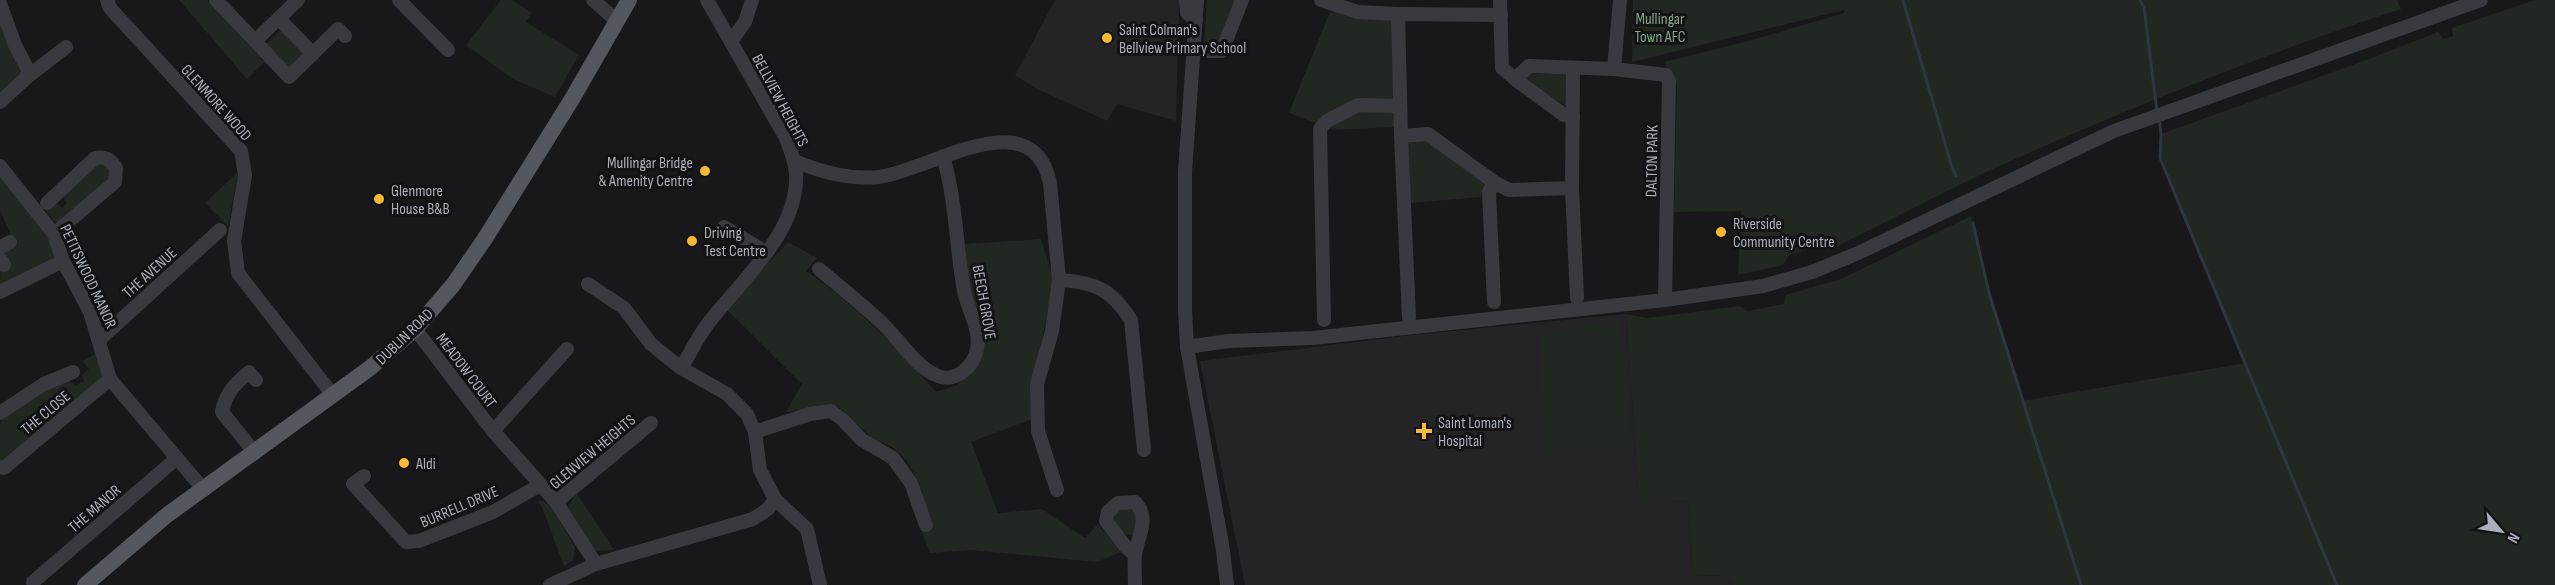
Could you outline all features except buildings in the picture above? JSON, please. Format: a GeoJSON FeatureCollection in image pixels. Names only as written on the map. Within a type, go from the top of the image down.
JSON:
{"type":"FeatureCollection","features":[{"type":"Feature","properties":{"kind":"main road","name":"DUBLIN ROAD"},"geometry":{"type":"LineString","coordinates":[[85,585],[167,514],[204,490],[370,368],[415,329],[453,285],[484,240],[572,99],[629,0]]}},
{"type":"Feature","properties":{"kind":"street","name":"GLENMORE WOOD"},"geometry":{"type":"LineString","coordinates":[[107,0],[110,8],[241,151],[244,175],[234,241],[238,273],[332,394]]}},
{"type":"Feature","properties":{"kind":"street"},"geometry":{"type":"LineString","coordinates":[[216,0],[289,77],[338,29],[345,36]]}},
{"type":"Feature","properties":{"kind":"street"},"geometry":{"type":"LineString","coordinates":[[255,41],[298,0]]}},
{"type":"Feature","properties":{"kind":"street"},"geometry":{"type":"LineString","coordinates":[[399,0],[448,50]]}},
{"type":"Feature","properties":{"kind":"street"},"geometry":{"type":"LineString","coordinates":[[593,0],[617,21]]}},
{"type":"Feature","properties":{"kind":"street","name":"BELLVIEW HEIGHTS"},"geometry":{"type":"LineString","coordinates":[[681,368],[705,327],[784,228],[793,204],[796,187],[794,161],[786,138],[732,40],[707,0]]}},
{"type":"Feature","properties":{"kind":"street"},"geometry":{"type":"LineString","coordinates":[[732,40],[745,22],[752,0]]}},
{"type":"Feature","properties":{"kind":"street"},"geometry":{"type":"LineString","coordinates":[[1186,0],[1186,13],[1196,20]]}},
{"type":"Feature","properties":{"kind":"street"},"geometry":{"type":"LineString","coordinates":[[1197,0],[1185,172],[1185,310],[1187,346],[1224,550],[1227,585]]}},
{"type":"Feature","properties":{"kind":"street"},"geometry":{"type":"LineString","coordinates":[[1194,51],[1222,51],[1242,0]]}},
{"type":"Feature","properties":{"kind":"street"},"geometry":{"type":"LineString","coordinates":[[1321,0],[1358,12],[1501,15]]}},
{"type":"Feature","properties":{"kind":"street"},"geometry":{"type":"LineString","coordinates":[[1500,0],[1502,68],[1564,115],[1573,117]]}},
{"type":"Feature","properties":{"kind":"street"},"geometry":{"type":"LineString","coordinates":[[1614,69],[1620,0]]}},
{"type":"Feature","properties":{"kind":"street"},"geometry":{"type":"LineString","coordinates":[[1187,346],[1228,340],[1313,338],[1665,300],[1763,286],[1812,272],[1856,254],[2114,131],[2481,0]]}},
{"type":"Feature","properties":{"kind":"street"},"geometry":{"type":"LineString","coordinates":[[0,4],[15,45],[28,70],[26,78]]}},
{"type":"Feature","properties":{"kind":"street"},"geometry":{"type":"LineString","coordinates":[[1398,14],[1399,106],[1409,318]]}},
{"type":"Feature","properties":{"kind":"street"},"geometry":{"type":"LineString","coordinates":[[279,19],[313,54]]}},
{"type":"Feature","properties":{"kind":"street"},"geometry":{"type":"LineString","coordinates":[[0,102],[66,47]]}},
{"type":"Feature","properties":{"kind":"street","name":"DALTON PARK"},"geometry":{"type":"LineString","coordinates":[[1515,79],[1529,66],[1614,69],[1666,75],[1669,81],[1665,300]]}},
{"type":"Feature","properties":{"kind":"street"},"geometry":{"type":"LineString","coordinates":[[1573,69],[1572,188],[1576,298]]}},
{"type":"Feature","properties":{"kind":"street"},"geometry":{"type":"LineString","coordinates":[[1324,320],[1320,129],[1327,121],[1358,105],[1399,106]]}},
{"type":"Feature","properties":{"kind":"street"},"geometry":{"type":"LineString","coordinates":[[1401,136],[1428,134],[1494,182],[1509,190],[1572,188]]}},
{"type":"Feature","properties":{"kind":"street"},"geometry":{"type":"LineString","coordinates":[[794,161],[829,174],[845,177],[879,177],[918,167],[943,156],[997,141],[1010,141],[1025,146],[1040,159],[1048,172],[1050,183],[1059,280],[1052,331],[1037,384],[1038,431],[1057,490]]}},
{"type":"Feature","properties":{"kind":"street","name":"BEECH GROVE"},"geometry":{"type":"LineString","coordinates":[[819,269],[883,324],[929,371],[938,377],[953,378],[965,370],[974,360],[978,347],[976,329],[964,289],[949,178],[943,156]]}},
{"type":"Feature","properties":{"kind":"street"},"geometry":{"type":"LineString","coordinates":[[54,234],[115,182],[116,168],[108,159],[101,157],[95,159],[55,201]]}},
{"type":"Feature","properties":{"kind":"street","name":"PETITSWOOD MANOR"},"geometry":{"type":"LineString","coordinates":[[0,165],[54,234],[63,261],[90,312],[100,339],[110,379],[204,490]]}},
{"type":"Feature","properties":{"kind":"street"},"geometry":{"type":"LineString","coordinates":[[1494,182],[1489,192],[1494,302]]}},
{"type":"Feature","properties":{"kind":"street"},"geometry":{"type":"LineString","coordinates":[[724,227],[766,252]]}},
{"type":"Feature","properties":{"kind":"street","name":"THE AVENUE"},"geometry":{"type":"LineString","coordinates":[[100,339],[220,230]]}},
{"type":"Feature","properties":{"kind":"street"},"geometry":{"type":"LineString","coordinates":[[0,292],[63,261]]}},
{"type":"Feature","properties":{"kind":"street"},"geometry":{"type":"LineString","coordinates":[[1059,280],[1083,282],[1105,290],[1121,305],[1131,320],[1144,450]]}},
{"type":"Feature","properties":{"kind":"street"},"geometry":{"type":"LineString","coordinates":[[588,284],[624,308],[651,344],[681,368],[727,394],[747,414],[755,432],[760,470],[775,499],[807,529],[820,585]]}},
{"type":"Feature","properties":{"kind":"street","name":"MEADOW COURT"},"geometry":{"type":"LineString","coordinates":[[415,329],[493,432],[556,502]]}},
{"type":"Feature","properties":{"kind":"street","name":"MEADOW COURT"},"geometry":{"type":"LineString","coordinates":[[493,432],[567,349]]}},
{"type":"Feature","properties":{"kind":"street","name":"THE CLOSE"},"geometry":{"type":"LineString","coordinates":[[0,412],[44,384],[74,372]]}},
{"type":"Feature","properties":{"kind":"street"},"geometry":{"type":"LineString","coordinates":[[255,453],[222,412],[227,394],[233,386],[249,372],[256,380]]}},
{"type":"Feature","properties":{"kind":"street","name":"THE CLOSE"},"geometry":{"type":"LineString","coordinates":[[0,467],[4,468],[110,379]]}},
{"type":"Feature","properties":{"kind":"street"},"geometry":{"type":"LineString","coordinates":[[755,432],[810,414],[831,411],[862,440],[893,458],[911,483],[926,525]]}},
{"type":"Feature","properties":{"kind":"street","name":"GLENVIEW HEIGHTS"},"geometry":{"type":"LineString","coordinates":[[597,564],[556,502],[651,423]]}},
{"type":"Feature","properties":{"kind":"street","name":"THE MANOR"},"geometry":{"type":"LineString","coordinates":[[33,582],[177,458]]}},
{"type":"Feature","properties":{"kind":"street","name":"BURRELL DRIVE"},"geometry":{"type":"LineString","coordinates":[[363,476],[353,484],[406,542],[420,541],[493,512],[540,485]]}},
{"type":"Feature","properties":{"kind":"street"},"geometry":{"type":"LineString","coordinates":[[550,585],[597,564],[753,519],[768,509],[775,499]]}},
{"type":"Feature","properties":{"kind":"street"},"geometry":{"type":"LineString","coordinates":[[1135,555],[1135,585]]}},
{"type":"Feature","properties":{"kind":"shaded area","name":"Saint Colman's Bellview Primary School"},"geometry":{"type":"Polygon","coordinates":[[[1055,0],[1179,0],[1176,121],[1117,104],[1107,121],[1035,88],[1015,75],[1055,0]]]}},
{"type":"Feature","properties":{"kind":"shaded area","name":"Saint Loman's Hospital"},"geometry":{"type":"Polygon","coordinates":[[[1626,314],[1639,502],[1688,501],[1693,576],[1723,575],[1733,585],[1245,585],[1200,361],[1412,335],[1626,314]]]}},
{"type":"Feature","properties":{"kind":"green space"},"geometry":{"type":"Polygon","coordinates":[[[179,0],[207,0],[264,62],[247,79],[179,0]]]}},
{"type":"Feature","properties":{"kind":"green space"},"geometry":{"type":"Polygon","coordinates":[[[501,0],[512,0],[532,13],[526,22],[579,55],[555,97],[513,79],[466,45],[501,0]]]}},
{"type":"Feature","properties":{"kind":"green space"},"geometry":{"type":"Polygon","coordinates":[[[1207,0],[1236,0],[1220,40],[1211,45],[1204,43],[1207,0]]]}},
{"type":"Feature","properties":{"kind":"green space","name":"Mullingar Town AFC"},"geometry":{"type":"Polygon","coordinates":[[[1633,0],[2397,0],[2401,9],[2248,63],[2097,124],[1997,167],[1829,250],[1822,245],[1789,255],[1783,265],[1738,275],[1741,211],[1674,212],[1677,86],[1664,62],[1741,43],[1844,13],[1844,10],[1632,62],[1633,0]]]}},
{"type":"Feature","properties":{"kind":"green space"},"geometry":{"type":"Polygon","coordinates":[[[2535,0],[2555,0],[2555,585],[1733,585],[1723,575],[1693,576],[1688,501],[1639,503],[1626,314],[1647,318],[1740,306],[1747,311],[1784,304],[1785,295],[1841,279],[1971,216],[1989,293],[2022,401],[2246,363],[2160,158],[2161,134],[2438,32],[2443,39],[2453,36],[2452,28],[2535,0]]]}},
{"type":"Feature","properties":{"kind":"green space"},"geometry":{"type":"Polygon","coordinates":[[[1330,12],[1390,20],[1392,23],[1394,127],[1334,130],[1289,113],[1330,12]]]}},
{"type":"Feature","properties":{"kind":"green space"},"geometry":{"type":"Polygon","coordinates":[[[0,20],[21,74],[0,98],[0,20]]]}},
{"type":"Feature","properties":{"kind":"green space"},"geometry":{"type":"Polygon","coordinates":[[[281,30],[306,56],[291,70],[266,44],[281,30]]]}},
{"type":"Feature","properties":{"kind":"green space"},"geometry":{"type":"Polygon","coordinates":[[[1528,74],[1574,74],[1573,110],[1523,81],[1528,74]]]}},
{"type":"Feature","properties":{"kind":"green space"},"geometry":{"type":"Polygon","coordinates":[[[1406,140],[1427,140],[1486,183],[1481,197],[1409,203],[1406,140]]]}},
{"type":"Feature","properties":{"kind":"green space"},"geometry":{"type":"Polygon","coordinates":[[[103,163],[112,172],[110,180],[58,226],[44,207],[56,203],[62,208],[67,203],[63,196],[98,164],[103,163]]]}},
{"type":"Feature","properties":{"kind":"green space"},"geometry":{"type":"Polygon","coordinates":[[[238,172],[228,226],[205,203],[238,172]]]}},
{"type":"Feature","properties":{"kind":"green space"},"geometry":{"type":"Polygon","coordinates":[[[0,175],[40,223],[55,257],[40,268],[0,288],[2,263],[14,242],[0,210],[0,175]]]}},
{"type":"Feature","properties":{"kind":"green space"},"geometry":{"type":"Polygon","coordinates":[[[1041,239],[1054,281],[1033,383],[1032,419],[971,442],[998,513],[1042,509],[1085,538],[1098,524],[1121,552],[1097,562],[971,550],[930,553],[922,532],[934,527],[918,481],[906,459],[892,447],[873,439],[838,406],[786,412],[802,384],[726,309],[788,242],[817,258],[806,271],[875,327],[936,392],[957,385],[977,363],[965,244],[1041,239]]]}},
{"type":"Feature","properties":{"kind":"green space"},"geometry":{"type":"Polygon","coordinates":[[[1622,320],[1633,450],[1630,453],[1544,455],[1540,332],[1622,320]]]}},
{"type":"Feature","properties":{"kind":"green space"},"geometry":{"type":"Polygon","coordinates":[[[97,353],[102,378],[11,458],[0,461],[0,424],[2,420],[49,389],[68,380],[76,385],[84,381],[82,375],[89,369],[82,361],[97,353]]]}},
{"type":"Feature","properties":{"kind":"green space"},"geometry":{"type":"Polygon","coordinates":[[[576,493],[614,550],[596,551],[568,508],[576,493]]]}},
{"type":"Feature","properties":{"kind":"green space"},"geometry":{"type":"Polygon","coordinates":[[[543,501],[551,507],[575,547],[573,560],[564,566],[542,507],[538,502],[543,501]]]}},
{"type":"Feature","properties":{"kind":"green space"},"geometry":{"type":"Polygon","coordinates":[[[1126,507],[1140,513],[1134,535],[1125,534],[1114,523],[1115,514],[1126,507]]]}},
{"type":"Feature","properties":{"kind":"waterway"},"geometry":{"type":"LineString","coordinates":[[1903,0],[1956,176]]}},
{"type":"Feature","properties":{"kind":"waterway"},"geometry":{"type":"LineString","coordinates":[[2140,0],[2144,7],[2157,112]]}},
{"type":"Feature","properties":{"kind":"waterway"},"geometry":{"type":"LineString","coordinates":[[2159,119],[2160,158],[2337,585]]}},
{"type":"Feature","properties":{"kind":"waterway"},"geometry":{"type":"LineString","coordinates":[[1973,223],[1989,293],[2081,585]]}},
{"type":"Feature","properties":{"kind":"place","name":"Saint Colman's Bellview Primary School"},"geometry":{"type":"Point","coordinates":[1107,38]}},
{"type":"Feature","properties":{"kind":"place","name":"Mullingar Bridge & Amenity Centre"},"geometry":{"type":"Point","coordinates":[705,171]}},
{"type":"Feature","properties":{"kind":"place","name":"Glenmore House B&B"},"geometry":{"type":"Point","coordinates":[379,199]}},
{"type":"Feature","properties":{"kind":"place","name":"Riverside Community Centre"},"geometry":{"type":"Point","coordinates":[1721,232]}},
{"type":"Feature","properties":{"kind":"place","name":"Driving Test Centre"},"geometry":{"type":"Point","coordinates":[692,241]}},
{"type":"Feature","properties":{"kind":"place","name":"Saint Loman's Hospital"},"geometry":{"type":"Point","coordinates":[1424,431]}},
{"type":"Feature","properties":{"kind":"place","name":"Aldi"},"geometry":{"type":"Point","coordinates":[404,463]}}]}
